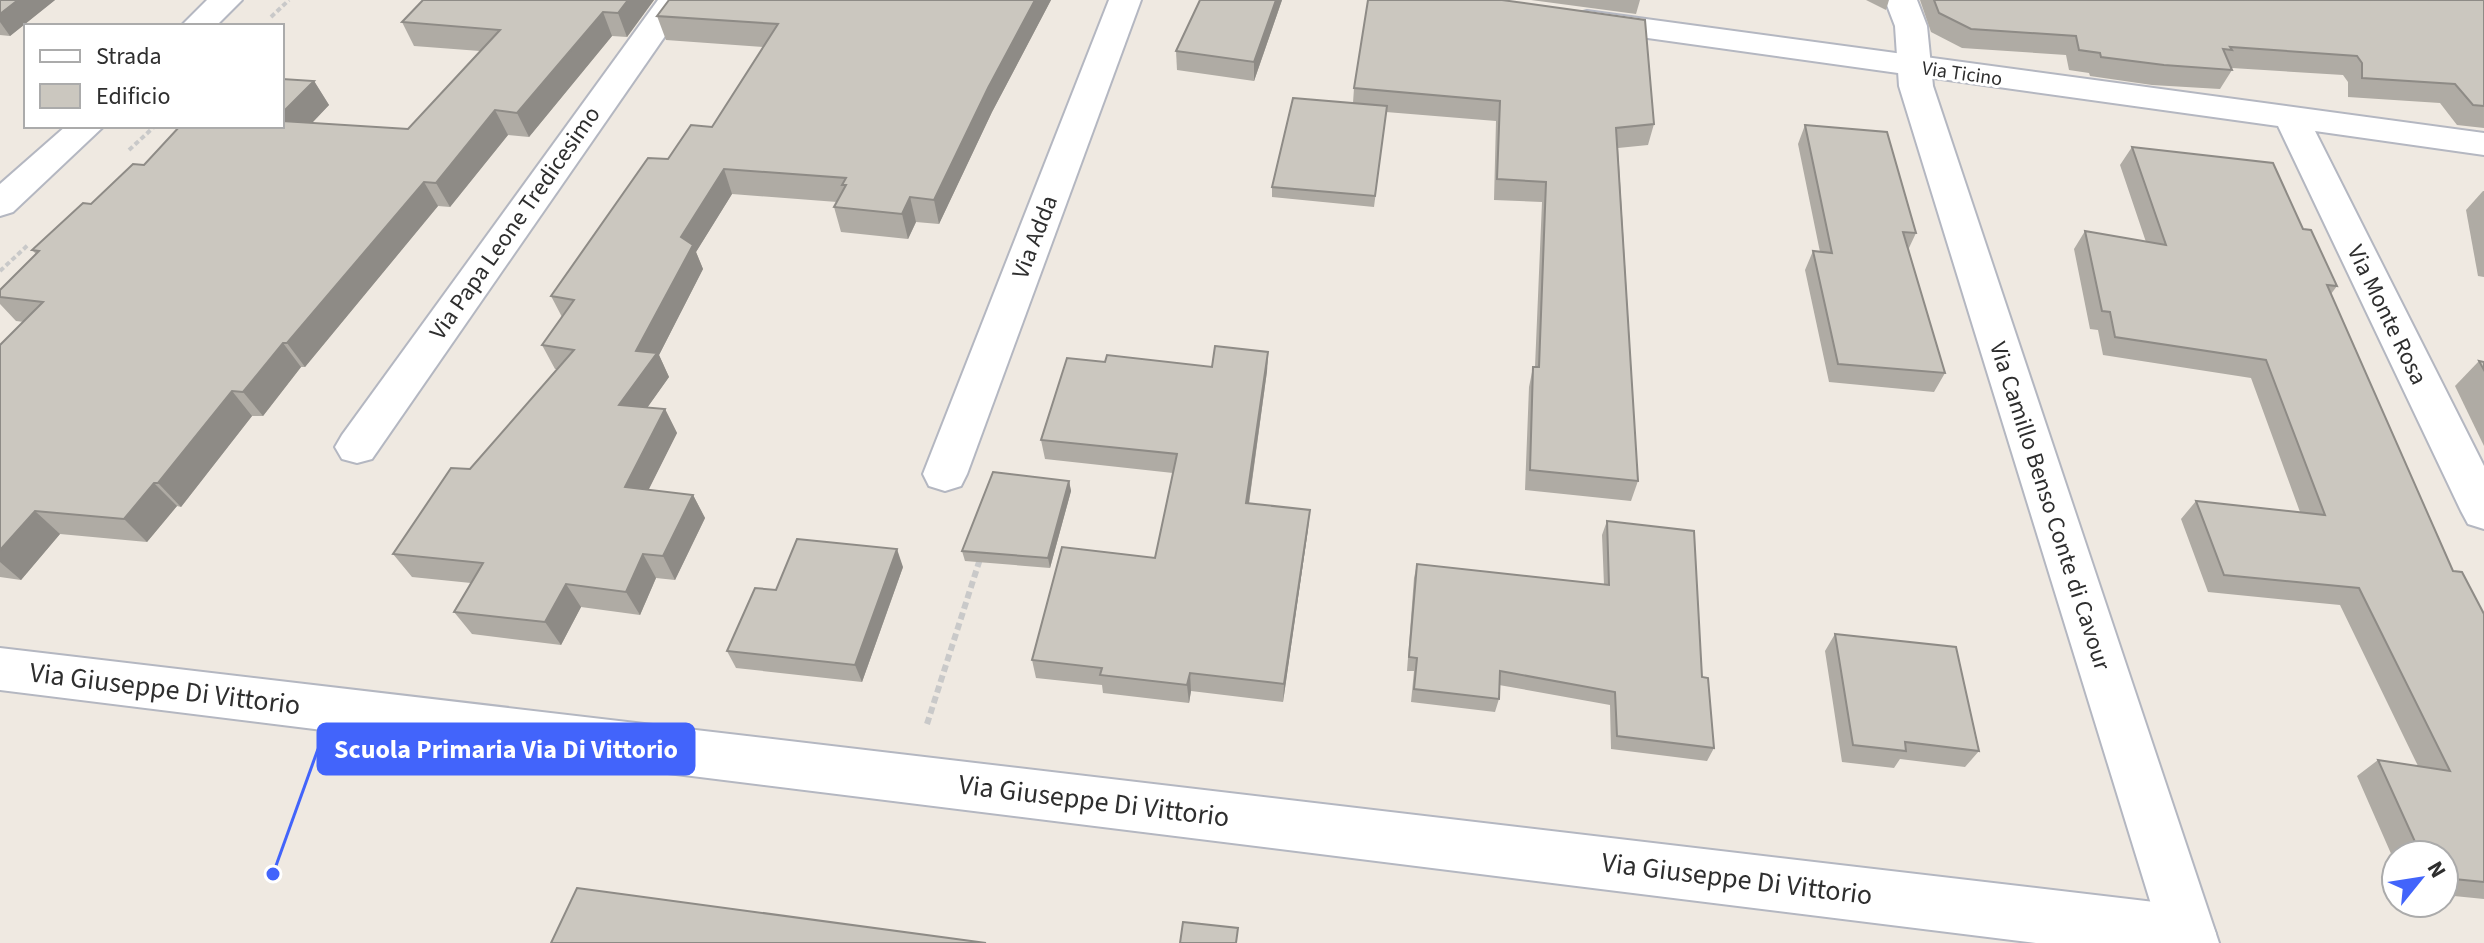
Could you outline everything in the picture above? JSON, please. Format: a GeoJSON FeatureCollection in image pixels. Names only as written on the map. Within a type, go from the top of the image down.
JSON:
{"type":"FeatureCollection","features":[{"type":"Feature","properties":{"kind":"street"},"geometry":{"type":"LineString","coordinates":[[199,24],[226,0]]}},
{"type":"Feature","properties":{"kind":"street","name":"Via Papa Leone Tredicesimo"},"geometry":{"type":"LineString","coordinates":[[357,447],[674,0]]}},
{"type":"Feature","properties":{"kind":"street","name":"Via Adda"},"geometry":{"type":"LineString","coordinates":[[945,474],[1125,0]]}},
{"type":"Feature","properties":{"kind":"street","name":"Via Camillo Benso Conte di Cavour"},"geometry":{"type":"LineString","coordinates":[[1901,0],[1911,26],[1916,86],[2190,938]]}},
{"type":"Feature","properties":{"kind":"street","name":"Via Ticino"},"geometry":{"type":"LineString","coordinates":[[1558,17],[2484,144]]}},
{"type":"Feature","properties":{"kind":"street","name":"Via Monte Rosa"},"geometry":{"type":"LineString","coordinates":[[2291,118],[2484,511]]}},
{"type":"Feature","properties":{"kind":"street"},"geometry":{"type":"LineString","coordinates":[[0,204],[85,128]]}},
{"type":"Feature","properties":{"kind":"street","name":"Via Giuseppe Di Vittorio"},"geometry":{"type":"LineString","coordinates":[[0,669],[2190,938]]}},
{"type":"Feature","properties":{"kind":"path"},"geometry":{"type":"LineString","coordinates":[[264,24],[289,0]]}},
{"type":"Feature","properties":{"kind":"path"},"geometry":{"type":"LineString","coordinates":[[909,779],[984,545],[945,474]]}},
{"type":"Feature","properties":{"kind":"building"},"geometry":{"type":"Polygon","coordinates":[[[0,0],[18,0],[0,14],[0,0]]]}},
{"type":"Feature","properties":{"kind":"building"},"geometry":{"type":"Polygon","coordinates":[[[423,0],[628,0],[618,13],[603,12],[517,113],[495,110],[436,183],[424,182],[287,343],[283,343],[243,392],[232,391],[158,483],[154,483],[124,519],[35,511],[0,550],[0,345],[43,302],[0,297],[0,290],[39,251],[32,250],[83,203],[91,204],[133,164],[144,165],[178,128],[284,128],[284,121],[408,129],[500,30],[402,22],[423,0]]]}},
{"type":"Feature","properties":{"kind":"building"},"geometry":{"type":"Polygon","coordinates":[[[669,0],[1035,0],[934,200],[910,197],[902,214],[834,207],[846,185],[842,185],[846,178],[724,169],[681,237],[693,245],[636,351],[657,353],[619,405],[665,409],[625,487],[693,495],[663,556],[643,554],[626,592],[566,584],[545,622],[454,612],[483,563],[393,554],[451,468],[470,469],[574,350],[542,345],[574,300],[551,296],[648,158],[668,159],[691,125],[712,127],[778,24],[657,16],[669,0]]]}},
{"type":"Feature","properties":{"kind":"building"},"geometry":{"type":"Polygon","coordinates":[[[1200,0],[1276,0],[1254,62],[1176,51],[1200,0]]]}},
{"type":"Feature","properties":{"kind":"building"},"geometry":{"type":"Polygon","coordinates":[[[1368,0],[1502,0],[1645,20],[1654,124],[1616,128],[1638,481],[1530,470],[1533,367],[1539,367],[1546,182],[1497,179],[1500,101],[1354,88],[1368,0]]]}},
{"type":"Feature","properties":{"kind":"building"},"geometry":{"type":"Polygon","coordinates":[[[1934,0],[2484,0],[2484,106],[2473,105],[2455,84],[2362,78],[2362,63],[2357,56],[2230,47],[2232,50],[2223,49],[2232,70],[2101,57],[2100,53],[2079,50],[2076,36],[1971,29],[1939,13],[1934,0]]]}},
{"type":"Feature","properties":{"kind":"building"},"geometry":{"type":"Polygon","coordinates":[[[284,79],[314,81],[284,111],[284,79]]]}},
{"type":"Feature","properties":{"kind":"building"},"geometry":{"type":"Polygon","coordinates":[[[1293,98],[1387,106],[1375,196],[1272,187],[1293,98]]]}},
{"type":"Feature","properties":{"kind":"building"},"geometry":{"type":"Polygon","coordinates":[[[1805,125],[1887,132],[1916,233],[1903,232],[1945,373],[1838,364],[1813,251],[1832,253],[1805,125]]]}},
{"type":"Feature","properties":{"kind":"building"},"geometry":{"type":"Polygon","coordinates":[[[2132,147],[2273,163],[2303,229],[2311,230],[2337,286],[2327,285],[2453,571],[2462,572],[2484,614],[2484,882],[2460,880],[2460,839],[2414,839],[2378,760],[2450,771],[2359,588],[2224,575],[2196,501],[2325,515],[2266,360],[2115,337],[2110,312],[2102,311],[2085,231],[2166,245],[2132,147]]]}},
{"type":"Feature","properties":{"kind":"building"},"geometry":{"type":"Polygon","coordinates":[[[1215,346],[1268,352],[1246,503],[1310,510],[1284,684],[1190,673],[1187,685],[1100,675],[1102,668],[1032,660],[1062,547],[1155,558],[1177,454],[1041,440],[1067,358],[1105,362],[1107,355],[1212,367],[1215,346]]]}},
{"type":"Feature","properties":{"kind":"building"},"geometry":{"type":"Polygon","coordinates":[[[993,472],[1069,481],[1048,558],[962,551],[993,472]]]}},
{"type":"Feature","properties":{"kind":"building"},"geometry":{"type":"Polygon","coordinates":[[[1607,521],[1694,531],[1702,677],[1708,678],[1714,748],[1617,736],[1615,692],[1500,671],[1499,699],[1414,689],[1417,658],[1409,657],[1417,564],[1609,585],[1607,521]]]}},
{"type":"Feature","properties":{"kind":"building"},"geometry":{"type":"Polygon","coordinates":[[[797,539],[897,549],[855,665],[727,651],[755,588],[776,590],[797,539]]]}},
{"type":"Feature","properties":{"kind":"building"},"geometry":{"type":"Polygon","coordinates":[[[1835,634],[1956,647],[1979,751],[1905,742],[1906,751],[1853,745],[1835,634]]]}},
{"type":"Feature","properties":{"kind":"building"},"geometry":{"type":"Polygon","coordinates":[[[577,888],[986,943],[551,943],[577,888]]]}},
{"type":"Feature","properties":{"kind":"building"},"geometry":{"type":"Polygon","coordinates":[[[1183,922],[1238,928],[1236,943],[1180,943],[1183,922]]]}},
{"type":"Feature","properties":{"kind":"place","name":"Scuola Primaria Via Di Vittorio"},"geometry":{"type":"Point","coordinates":[273,874]}}]}
